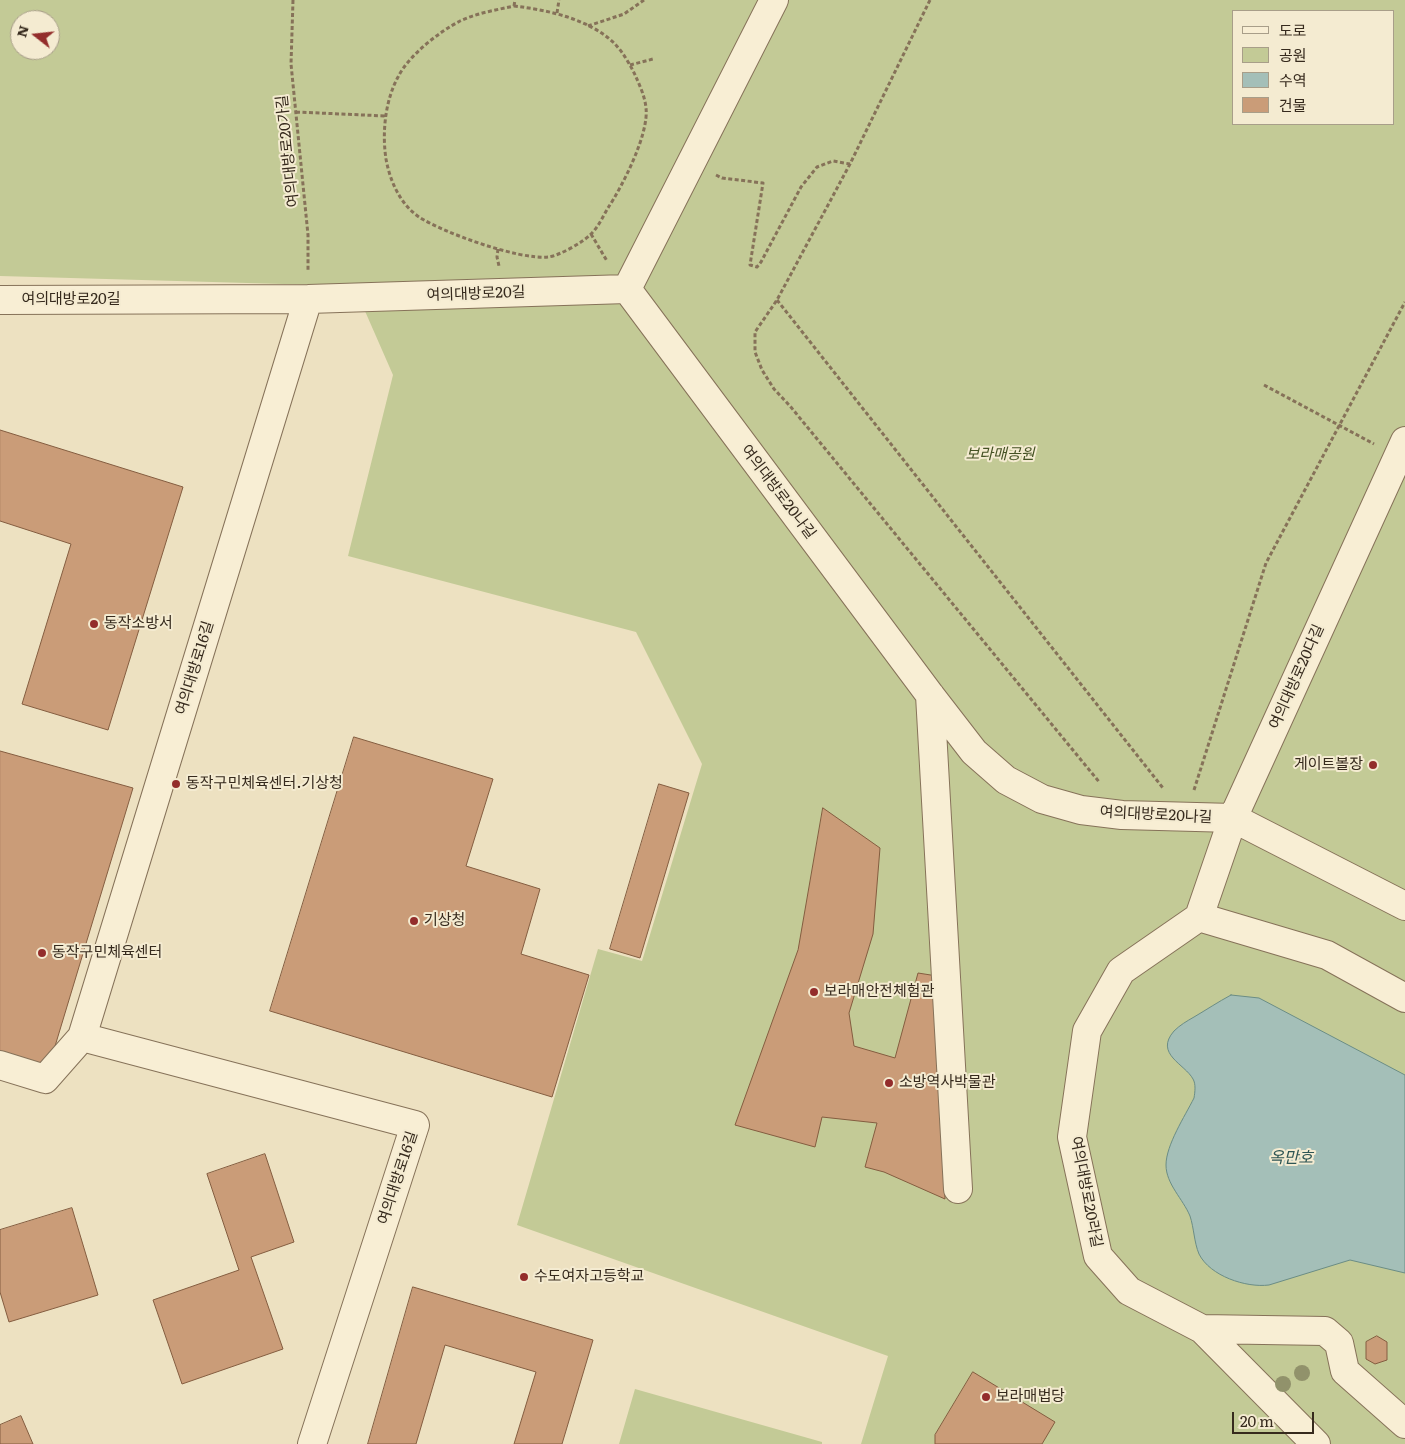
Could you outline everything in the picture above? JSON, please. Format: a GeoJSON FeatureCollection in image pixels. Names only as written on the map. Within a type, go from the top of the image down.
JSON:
{"type":"FeatureCollection","features":[{"type":"Feature","properties":{"kind":"street"},"geometry":{"type":"LineString","coordinates":[[626,289],[774,0]]}},
{"type":"Feature","properties":{"kind":"street","name":"여의대방로20길"},"geometry":{"type":"LineString","coordinates":[[0,300],[308,299],[626,289]]}},
{"type":"Feature","properties":{"kind":"street","name":"여의대방로20나길"},"geometry":{"type":"LineString","coordinates":[[626,289],[974,752],[1006,780],[1042,799],[1081,810],[1126,814],[1233,818],[1405,906]]}},
{"type":"Feature","properties":{"kind":"street","name":"여의대방로16길"},"geometry":{"type":"LineString","coordinates":[[0,1065],[46,1079],[82,1037],[308,299]]}},
{"type":"Feature","properties":{"kind":"street","name":"여의대방로20다길"},"geometry":{"type":"LineString","coordinates":[[1199,917],[1233,818],[1401,449]]}},
{"type":"Feature","properties":{"kind":"street"},"geometry":{"type":"LineString","coordinates":[[930,695],[958,1189]]}},
{"type":"Feature","properties":{"kind":"street"},"geometry":{"type":"LineString","coordinates":[[1199,917],[1327,955],[1405,998]]}},
{"type":"Feature","properties":{"kind":"street","name":"여의대방로20라길"},"geometry":{"type":"LineString","coordinates":[[1199,917],[1121,971],[1088,1031],[1072,1137],[1098,1256],[1129,1291],[1202,1329],[1316,1444]]}},
{"type":"Feature","properties":{"kind":"street","name":"여의대방로16길"},"geometry":{"type":"LineString","coordinates":[[82,1037],[415,1125],[312,1444]]}},
{"type":"Feature","properties":{"kind":"street"},"geometry":{"type":"LineString","coordinates":[[1202,1329],[1325,1331],[1338,1343],[1345,1371],[1405,1424]]}},
{"type":"Feature","properties":{"kind":"path","name":"여의대방로20가길"},"geometry":{"type":"LineString","coordinates":[[293,0],[291,64],[308,235],[308,299]]}},
{"type":"Feature","properties":{"kind":"path"},"geometry":{"type":"LineString","coordinates":[[514,6],[515,0]]}},
{"type":"Feature","properties":{"kind":"path"},"geometry":{"type":"LineString","coordinates":[[557,13],[559,0]]}},
{"type":"Feature","properties":{"kind":"path"},"geometry":{"type":"LineString","coordinates":[[588,26],[624,14],[644,0]]}},
{"type":"Feature","properties":{"kind":"path"},"geometry":{"type":"LineString","coordinates":[[930,0],[850,164],[777,300],[755,332],[755,352],[762,370],[774,389],[1126,814]]}},
{"type":"Feature","properties":{"kind":"path"},"geometry":{"type":"LineString","coordinates":[[514,6],[557,13],[596,30],[614,44],[630,65],[640,86],[646,108],[644,131],[629,168],[613,200],[591,234],[572,248],[549,257],[520,255],[498,249],[450,232],[415,214],[398,196],[388,169],[384,144],[390,95],[398,76],[415,54],[437,36],[460,21],[488,11],[514,6]]}},
{"type":"Feature","properties":{"kind":"path"},"geometry":{"type":"LineString","coordinates":[[630,65],[653,59]]}},
{"type":"Feature","properties":{"kind":"path"},"geometry":{"type":"LineString","coordinates":[[296,112],[386,116]]}},
{"type":"Feature","properties":{"kind":"path"},"geometry":{"type":"LineString","coordinates":[[692,162],[722,178],[763,182],[750,265],[756,266],[761,262],[801,187],[817,167],[833,161],[850,164]]}},
{"type":"Feature","properties":{"kind":"path"},"geometry":{"type":"LineString","coordinates":[[591,234],[607,261]]}},
{"type":"Feature","properties":{"kind":"path"},"geometry":{"type":"LineString","coordinates":[[498,249],[498,264],[502,269]]}},
{"type":"Feature","properties":{"kind":"path"},"geometry":{"type":"LineString","coordinates":[[777,300],[1186,817]]}},
{"type":"Feature","properties":{"kind":"path"},"geometry":{"type":"LineString","coordinates":[[1186,817],[1266,563],[1405,302]]}},
{"type":"Feature","properties":{"kind":"path"},"geometry":{"type":"LineString","coordinates":[[1264,384],[1339,425],[1401,449]]}},
{"type":"Feature","properties":{"kind":"green space","name":"보라매공원"},"geometry":{"type":"Polygon","coordinates":[[[0,0],[1405,0],[1405,1444],[861,1444],[888,1356],[517,1225],[598,949],[642,961],[702,764],[636,632],[348,556],[393,375],[354,286],[0,276],[0,0]]]}},
{"type":"Feature","properties":{"kind":"green space"},"geometry":{"type":"Polygon","coordinates":[[[635,1389],[822,1442],[822,1444],[619,1444],[635,1389]]]}},
{"type":"Feature","properties":{"kind":"water","name":"옥만호"},"geometry":{"type":"Polygon","coordinates":[[[1231,995],[1259,998],[1405,1075],[1405,1273],[1350,1260],[1269,1285],[1250,1285],[1220,1274],[1204,1262],[1196,1245],[1190,1216],[1169,1179],[1166,1165],[1172,1140],[1194,1098],[1195,1083],[1173,1058],[1167,1046],[1174,1031],[1179,1027],[1231,995]]]}},
{"type":"Feature","properties":{"kind":"building","name":"동작소방서"},"geometry":{"type":"Polygon","coordinates":[[[0,430],[183,487],[108,730],[22,704],[71,544],[0,521],[0,430]]]}},
{"type":"Feature","properties":{"kind":"building","name":"기상청"},"geometry":{"type":"Polygon","coordinates":[[[354,737],[493,779],[466,866],[540,889],[521,954],[589,975],[552,1097],[270,1011],[354,737]]]}},
{"type":"Feature","properties":{"kind":"building","name":"동작구민체육센터"},"geometry":{"type":"Polygon","coordinates":[[[0,751],[133,788],[46,1076],[0,1062],[0,751]]]}},
{"type":"Feature","properties":{"kind":"building"},"geometry":{"type":"Polygon","coordinates":[[[659,784],[689,793],[640,958],[610,949],[659,784]]]}},
{"type":"Feature","properties":{"kind":"building"},"geometry":{"type":"Polygon","coordinates":[[[823,808],[880,848],[873,934],[849,1013],[854,1046],[895,1058],[918,973],[937,976],[945,1199],[884,1172],[865,1167],[877,1123],[822,1117],[815,1147],[735,1125],[798,950],[823,808]]]}},
{"type":"Feature","properties":{"kind":"building"},"geometry":{"type":"Polygon","coordinates":[[[265,1154],[294,1242],[251,1257],[283,1349],[182,1384],[153,1300],[239,1270],[207,1174],[265,1154]]]}},
{"type":"Feature","properties":{"kind":"building"},"geometry":{"type":"Polygon","coordinates":[[[72,1208],[98,1295],[9,1322],[0,1292],[0,1230],[72,1208]]]}},
{"type":"Feature","properties":{"kind":"building","name":"수도여자고등학교"},"geometry":{"type":"Polygon","coordinates":[[[413,1287],[593,1340],[562,1444],[514,1444],[536,1372],[445,1345],[416,1444],[368,1444],[413,1287]]]}},
{"type":"Feature","properties":{"kind":"building"},"geometry":{"type":"Polygon","coordinates":[[[1377,1336],[1387,1342],[1387,1360],[1375,1364],[1366,1359],[1366,1342],[1377,1336]]]}},
{"type":"Feature","properties":{"kind":"building","name":"보라매법당"},"geometry":{"type":"Polygon","coordinates":[[[973,1372],[1055,1422],[1042,1444],[935,1444],[935,1435],[973,1372]]]}},
{"type":"Feature","properties":{"kind":"building"},"geometry":{"type":"Polygon","coordinates":[[[21,1416],[33,1444],[0,1444],[0,1425],[21,1416]]]}},
{"type":"Feature","properties":{"kind":"place","name":"동작소방서"},"geometry":{"type":"Point","coordinates":[94,624]}},
{"type":"Feature","properties":{"kind":"place","name":"게이트볼장"},"geometry":{"type":"Point","coordinates":[1373,765]}},
{"type":"Feature","properties":{"kind":"place","name":"동작구민체육센터.기상청"},"geometry":{"type":"Point","coordinates":[176,784]}},
{"type":"Feature","properties":{"kind":"place","name":"기상청"},"geometry":{"type":"Point","coordinates":[414,921]}},
{"type":"Feature","properties":{"kind":"place","name":"동작구민체육센터"},"geometry":{"type":"Point","coordinates":[42,953]}},
{"type":"Feature","properties":{"kind":"place","name":"보라매안전체험관"},"geometry":{"type":"Point","coordinates":[814,992]}},
{"type":"Feature","properties":{"kind":"place","name":"소방역사박물관"},"geometry":{"type":"Point","coordinates":[889,1083]}},
{"type":"Feature","properties":{"kind":"place","name":"수도여자고등학교"},"geometry":{"type":"Point","coordinates":[524,1277]}},
{"type":"Feature","properties":{"kind":"place","name":"보라매법당"},"geometry":{"type":"Point","coordinates":[986,1397]}}]}
